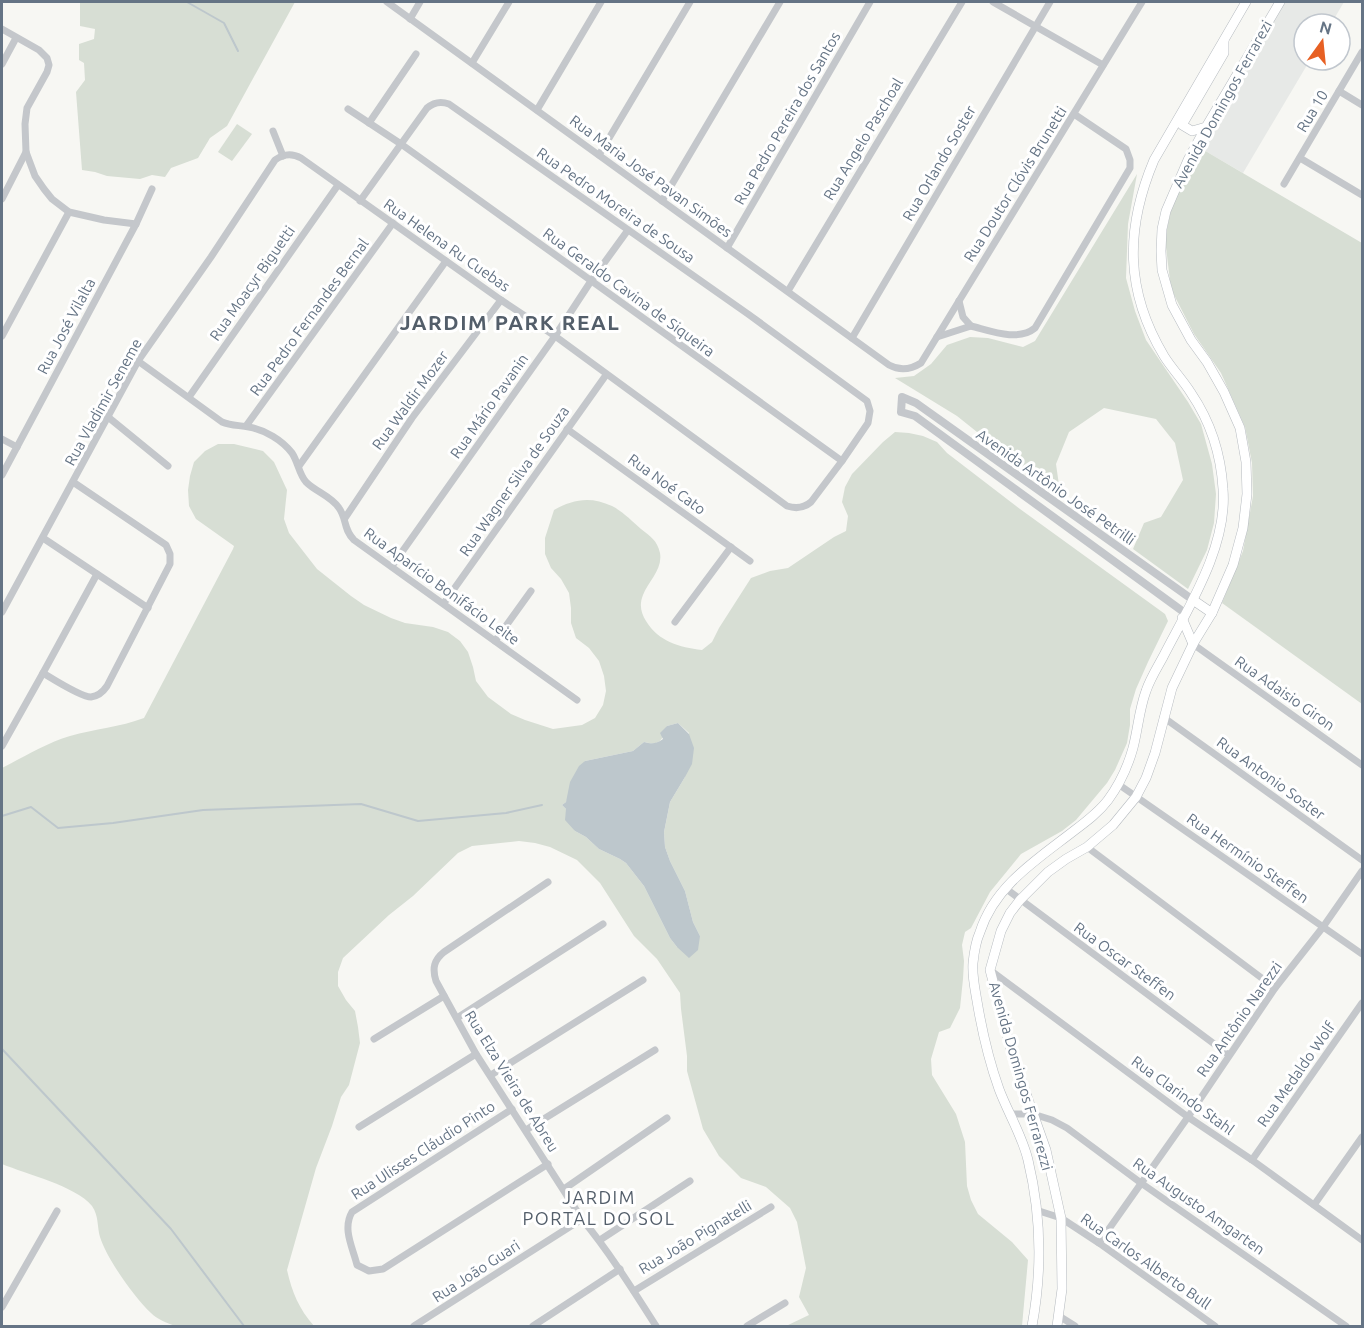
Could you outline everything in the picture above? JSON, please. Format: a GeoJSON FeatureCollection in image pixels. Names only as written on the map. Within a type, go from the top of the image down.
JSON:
{"type":"FeatureCollection","features":[{"type":"Feature","properties":{"kind":"main road","name":"Avenida Domingos Ferrarezi"},"geometry":{"type":"LineString","coordinates":[[1192,600],[1212,558],[1221,524],[1224,490],[1217,449],[1206,419],[1191,393],[1165,358],[1147,325],[1139,303],[1133,243],[1144,183],[1154,160],[1224,53],[1224,39],[1246,2]]}},
{"type":"Feature","properties":{"kind":"main road","name":"Avenida Domingos Ferrarezi"},"geometry":{"type":"LineString","coordinates":[[1212,613],[1233,565],[1243,528],[1247,494],[1246,462],[1240,428],[1224,392],[1172,305],[1162,270],[1162,229],[1174,190],[1206,127],[1280,2]]}},
{"type":"Feature","properties":{"kind":"main road"},"geometry":{"type":"LineString","coordinates":[[1179,123],[1192,131],[1206,127]]}},
{"type":"Feature","properties":{"kind":"main road"},"geometry":{"type":"LineString","coordinates":[[1192,600],[1212,613]]}},
{"type":"Feature","properties":{"kind":"main road","name":"Avenida Domingos Ferrarezzi"},"geometry":{"type":"LineString","coordinates":[[1032,1326],[1039,1271],[1033,1181],[1028,1156],[999,1089],[980,1016],[973,965],[980,929],[993,904],[1005,888],[1028,865],[1098,812],[1118,784],[1133,748],[1139,713],[1147,688],[1192,600]]}},
{"type":"Feature","properties":{"kind":"main road","name":"Avenida Domingos Ferrarezzi"},"geometry":{"type":"LineString","coordinates":[[1057,1326],[1062,1289],[1061,1218],[1046,1150],[1013,1057],[990,970],[1001,931],[1020,900],[1048,872],[1087,847],[1113,825],[1136,797],[1155,753],[1172,688],[1193,644],[1212,613]]}},
{"type":"Feature","properties":{"kind":"main road"},"geometry":{"type":"LineString","coordinates":[[1184,616],[1186,630],[1193,644]]}},
{"type":"Feature","properties":{"kind":"street","name":"Rua Maria José Pavan Simões"},"geometry":{"type":"LineString","coordinates":[[387,2],[889,365],[902,369]]}},
{"type":"Feature","properties":{"kind":"street"},"geometry":{"type":"LineString","coordinates":[[410,19],[420,2]]}},
{"type":"Feature","properties":{"kind":"street"},"geometry":{"type":"LineString","coordinates":[[472,63],[509,2]]}},
{"type":"Feature","properties":{"kind":"street"},"geometry":{"type":"LineString","coordinates":[[537,110],[601,2]]}},
{"type":"Feature","properties":{"kind":"street"},"geometry":{"type":"LineString","coordinates":[[599,155],[690,2]]}},
{"type":"Feature","properties":{"kind":"street"},"geometry":{"type":"LineString","coordinates":[[662,201],[780,2]]}},
{"type":"Feature","properties":{"kind":"street","name":"Rua Pedro Pereira dos Santos"},"geometry":{"type":"LineString","coordinates":[[727,248],[870,2]]}},
{"type":"Feature","properties":{"kind":"street","name":"Rua Angelo Paschoal"},"geometry":{"type":"LineString","coordinates":[[788,291],[962,2]]}},
{"type":"Feature","properties":{"kind":"street"},"geometry":{"type":"LineString","coordinates":[[993,2],[1103,65]]}},
{"type":"Feature","properties":{"kind":"street","name":"Rua Orlando Soster"},"geometry":{"type":"LineString","coordinates":[[852,338],[1050,2]]}},
{"type":"Feature","properties":{"kind":"street","name":"Rua Doutor Clóvis Brunetti"},"geometry":{"type":"LineString","coordinates":[[902,369],[912,368],[921,363],[1142,2]]}},
{"type":"Feature","properties":{"kind":"street"},"geometry":{"type":"LineString","coordinates":[[2,29],[39,50],[47,58],[49,64],[27,108],[27,152],[35,176],[52,199],[69,212],[136,224]]}},
{"type":"Feature","properties":{"kind":"street"},"geometry":{"type":"LineString","coordinates":[[2,64],[16,38]]}},
{"type":"Feature","properties":{"kind":"street","name":"Rua 10"},"geometry":{"type":"LineString","coordinates":[[1284,184],[1362,52]]}},
{"type":"Feature","properties":{"kind":"street"},"geometry":{"type":"LineString","coordinates":[[369,123],[416,54]]}},
{"type":"Feature","properties":{"kind":"street"},"geometry":{"type":"LineString","coordinates":[[1339,91],[1362,105]]}},
{"type":"Feature","properties":{"kind":"street","name":"Rua Pedro Moreira de Sousa"},"geometry":{"type":"LineString","coordinates":[[360,201],[430,106],[439,102],[449,104],[748,314],[867,401],[870,414],[868,423],[842,461]]}},
{"type":"Feature","properties":{"kind":"street","name":"Rua Geraldo Cavina de Siqueira"},"geometry":{"type":"LineString","coordinates":[[348,109],[401,144],[842,461]]}},
{"type":"Feature","properties":{"kind":"street"},"geometry":{"type":"LineString","coordinates":[[937,337],[970,326],[1017,336],[1027,334],[1035,328],[1130,168],[1126,149],[1074,114]]}},
{"type":"Feature","properties":{"kind":"street"},"geometry":{"type":"LineString","coordinates":[[273,131],[283,156]]}},
{"type":"Feature","properties":{"kind":"street"},"geometry":{"type":"LineString","coordinates":[[2,199],[27,152]]}},
{"type":"Feature","properties":{"kind":"street","name":"Rua Helena Ru Cuebas"},"geometry":{"type":"LineString","coordinates":[[283,156],[298,156],[555,336],[787,506],[800,508],[811,502],[842,461]]}},
{"type":"Feature","properties":{"kind":"street","name":"Rua Vladimir Seneme"},"geometry":{"type":"LineString","coordinates":[[2,612],[138,361],[275,160],[283,156]]}},
{"type":"Feature","properties":{"kind":"street"},"geometry":{"type":"LineString","coordinates":[[1300,158],[1362,195]]}},
{"type":"Feature","properties":{"kind":"street","name":"Rua Moacyr Biguetti"},"geometry":{"type":"LineString","coordinates":[[189,398],[338,185]]}},
{"type":"Feature","properties":{"kind":"street","name":"Rua José Vilalta"},"geometry":{"type":"LineString","coordinates":[[2,475],[136,224],[152,189]]}},
{"type":"Feature","properties":{"kind":"street"},"geometry":{"type":"LineString","coordinates":[[2,336],[69,212]]}},
{"type":"Feature","properties":{"kind":"street","name":"Rua Pedro Fernandes Bernal"},"geometry":{"type":"LineString","coordinates":[[246,426],[393,223]]}},
{"type":"Feature","properties":{"kind":"street","name":"Rua Mário Pavanin"},"geometry":{"type":"LineString","coordinates":[[392,566],[627,230]]}},
{"type":"Feature","properties":{"kind":"street"},"geometry":{"type":"LineString","coordinates":[[299,466],[446,261]]}},
{"type":"Feature","properties":{"kind":"street","name":"Rua Waldir Mozer"},"geometry":{"type":"LineString","coordinates":[[345,518],[412,418],[501,300]]}},
{"type":"Feature","properties":{"kind":"street"},"geometry":{"type":"LineString","coordinates":[[959,301],[963,317],[970,326]]}},
{"type":"Feature","properties":{"kind":"street","name":"Rua Aparício Bonifácio Leite"},"geometry":{"type":"LineString","coordinates":[[138,361],[222,422],[246,426],[273,437],[291,452],[307,482],[335,503],[345,518],[347,531],[354,540],[577,700]]}},
{"type":"Feature","properties":{"kind":"street","name":"Rua Wagner Silva de Souza"},"geometry":{"type":"LineString","coordinates":[[444,603],[606,375]]}},
{"type":"Feature","properties":{"kind":"street","name":"Avenida Artônio José Petrilli"},"geometry":{"type":"LineString","coordinates":[[1184,616],[915,416],[901,412],[902,398],[916,403],[1192,600]]}},
{"type":"Feature","properties":{"kind":"street"},"geometry":{"type":"LineString","coordinates":[[108,417],[168,466]]}},
{"type":"Feature","properties":{"kind":"street","name":"Rua Noé Cato"},"geometry":{"type":"LineString","coordinates":[[567,429],[750,561]]}},
{"type":"Feature","properties":{"kind":"street"},"geometry":{"type":"LineString","coordinates":[[2,439],[17,447]]}},
{"type":"Feature","properties":{"kind":"street"},"geometry":{"type":"LineString","coordinates":[[43,674],[84,696],[93,697],[101,693],[107,686],[148,608],[169,567],[171,557],[166,545],[73,482]]}},
{"type":"Feature","properties":{"kind":"street"},"geometry":{"type":"LineString","coordinates":[[43,538],[148,608]]}},
{"type":"Feature","properties":{"kind":"street"},"geometry":{"type":"LineString","coordinates":[[675,622],[731,547]]}},
{"type":"Feature","properties":{"kind":"street"},"geometry":{"type":"LineString","coordinates":[[2,746],[97,574]]}},
{"type":"Feature","properties":{"kind":"street"},"geometry":{"type":"LineString","coordinates":[[495,641],[531,591]]}},
{"type":"Feature","properties":{"kind":"street","name":"Rua Adaisio Giron"},"geometry":{"type":"LineString","coordinates":[[1193,644],[1362,765]]}},
{"type":"Feature","properties":{"kind":"street","name":"Rua Antonio Soster"},"geometry":{"type":"LineString","coordinates":[[1163,717],[1362,860]]}},
{"type":"Feature","properties":{"kind":"street","name":"Rua Hermínio Steffen"},"geometry":{"type":"LineString","coordinates":[[1118,784],[1362,954]]}},
{"type":"Feature","properties":{"kind":"street"},"geometry":{"type":"LineString","coordinates":[[1087,847],[1275,988]]}},
{"type":"Feature","properties":{"kind":"street","name":"Rua Antônio Narezzi"},"geometry":{"type":"LineString","coordinates":[[1099,1243],[1275,988],[1323,927],[1362,871]]}},
{"type":"Feature","properties":{"kind":"street","name":"Rua Elza Vieira de Abreu"},"geometry":{"type":"LineString","coordinates":[[548,882],[438,957],[433,973],[476,1054],[582,1219],[620,1269],[653,1325]]}},
{"type":"Feature","properties":{"kind":"street","name":"Rua Oscar Steffen"},"geometry":{"type":"LineString","coordinates":[[1005,888],[1229,1054]]}},
{"type":"Feature","properties":{"kind":"street"},"geometry":{"type":"LineString","coordinates":[[457,1018],[603,924]]}},
{"type":"Feature","properties":{"kind":"street","name":"Rua Clarindo Stahl"},"geometry":{"type":"LineString","coordinates":[[990,970],[1188,1117],[1252,1160],[1362,1240]]}},
{"type":"Feature","properties":{"kind":"street"},"geometry":{"type":"LineString","coordinates":[[490,1075],[643,980]]}},
{"type":"Feature","properties":{"kind":"street"},"geometry":{"type":"LineString","coordinates":[[374,1039],[444,996]]}},
{"type":"Feature","properties":{"kind":"street","name":"Rua Medaldo Wolf"},"geometry":{"type":"LineString","coordinates":[[1252,1160],[1362,1003]]}},
{"type":"Feature","properties":{"kind":"street"},"geometry":{"type":"LineString","coordinates":[[526,1130],[655,1050]]}},
{"type":"Feature","properties":{"kind":"street"},"geometry":{"type":"LineString","coordinates":[[359,1127],[476,1054]]}},
{"type":"Feature","properties":{"kind":"street","name":"Rua Ulisses Cláudio Pinto"},"geometry":{"type":"LineString","coordinates":[[512,1109],[359,1207],[350,1216],[347,1229],[357,1265],[369,1271],[383,1269],[548,1164]]}},
{"type":"Feature","properties":{"kind":"street"},"geometry":{"type":"LineString","coordinates":[[1011,1114],[1033,1114]]}},
{"type":"Feature","properties":{"kind":"street","name":"Rua Augusto Amgarten"},"geometry":{"type":"LineString","coordinates":[[1033,1114],[1067,1128],[1141,1183],[1346,1326]]}},
{"type":"Feature","properties":{"kind":"street"},"geometry":{"type":"LineString","coordinates":[[564,1189],[667,1118]]}},
{"type":"Feature","properties":{"kind":"street"},"geometry":{"type":"LineString","coordinates":[[1314,1205],[1362,1137]]}},
{"type":"Feature","properties":{"kind":"street"},"geometry":{"type":"LineString","coordinates":[[600,1240],[690,1181]]}},
{"type":"Feature","properties":{"kind":"street","name":"Rua João Pignatelli"},"geometry":{"type":"LineString","coordinates":[[634,1291],[771,1207]]}},
{"type":"Feature","properties":{"kind":"street","name":"Rua Carlos Alberto Bull"},"geometry":{"type":"LineString","coordinates":[[1036,1210],[1061,1218],[1215,1326]]}},
{"type":"Feature","properties":{"kind":"street"},"geometry":{"type":"LineString","coordinates":[[2,1306],[57,1211]]}},
{"type":"Feature","properties":{"kind":"street","name":"Rua João Guari"},"geometry":{"type":"LineString","coordinates":[[414,1326],[582,1219]]}},
{"type":"Feature","properties":{"kind":"street"},"geometry":{"type":"LineString","coordinates":[[533,1326],[620,1269]]}},
{"type":"Feature","properties":{"kind":"street"},"geometry":{"type":"LineString","coordinates":[[747,1326],[785,1303]]}},
{"type":"Feature","properties":{"kind":"street"},"geometry":{"type":"LineString","coordinates":[[1059,1316],[1075,1326]]}},
{"type":"Feature","properties":{"kind":"shaded area"},"geometry":{"type":"Polygon","coordinates":[[[80,2],[295,2],[227,126],[210,138],[198,158],[171,168],[165,177],[152,175],[140,179],[107,176],[82,170],[76,92],[85,80],[84,63],[79,60],[79,44],[94,39],[95,29],[80,26],[80,2]]]}},
{"type":"Feature","properties":{"kind":"shaded area"},"geometry":{"type":"Polygon","coordinates":[[[1285,2],[1344,2],[1338,12],[1292,12],[1292,72],[1303,72],[1243,173],[1202,149],[1285,2]]]}},
{"type":"Feature","properties":{"kind":"shaded area"},"geometry":{"type":"Polygon","coordinates":[[[237,124],[252,134],[232,161],[218,152],[237,124]]]}},
{"type":"Feature","properties":{"kind":"shaded area"},"geometry":{"type":"Polygon","coordinates":[[[1202,149],[1362,243],[1362,704],[1222,603],[1243,551],[1253,496],[1252,463],[1245,427],[1221,373],[1194,334],[1171,289],[1165,239],[1171,209],[1182,181],[1202,149]]]}},
{"type":"Feature","properties":{"kind":"shaded area"},"geometry":{"type":"Polygon","coordinates":[[[1137,174],[1128,224],[1126,278],[1146,340],[1201,424],[1212,464],[1216,494],[1214,523],[1207,550],[1188,589],[1133,549],[1144,523],[1161,517],[1183,480],[1175,443],[1156,419],[1104,408],[1069,432],[1056,464],[1061,499],[957,416],[895,378],[914,376],[931,364],[947,345],[970,337],[988,338],[1023,347],[1035,341],[1137,174]]]}},
{"type":"Feature","properties":{"kind":"shaded area"},"geometry":{"type":"Polygon","coordinates":[[[895,432],[923,436],[937,442],[947,453],[1020,509],[1165,614],[1168,621],[1136,689],[1130,709],[1127,743],[1107,783],[1076,820],[1062,831],[1021,854],[990,892],[971,928],[965,932],[962,945],[964,961],[960,1008],[950,1028],[939,1032],[931,1059],[932,1075],[956,1114],[965,1142],[967,1186],[971,1200],[978,1214],[1012,1242],[1028,1260],[1022,1326],[786,1326],[809,1315],[799,1297],[806,1268],[797,1222],[790,1208],[766,1187],[741,1178],[719,1156],[703,1129],[687,1071],[680,993],[657,959],[634,936],[600,883],[577,860],[550,847],[535,843],[519,841],[472,846],[458,853],[343,958],[338,972],[338,986],[355,1011],[360,1043],[349,1085],[341,1097],[316,1168],[287,1270],[297,1300],[314,1326],[175,1326],[162,1321],[144,1306],[115,1266],[100,1237],[94,1210],[85,1199],[50,1181],[2,1164],[2,768],[61,739],[144,718],[234,546],[196,519],[189,506],[188,490],[194,462],[205,451],[218,444],[234,444],[263,451],[274,462],[287,490],[284,519],[289,533],[317,569],[364,605],[391,618],[448,632],[460,641],[468,652],[476,681],[488,697],[511,714],[553,729],[582,725],[595,718],[603,705],[606,691],[599,661],[589,648],[576,638],[571,623],[569,593],[551,568],[545,554],[545,538],[554,510],[575,501],[597,501],[612,506],[651,537],[657,545],[660,559],[642,599],[643,615],[651,628],[663,639],[702,650],[712,642],[751,578],[770,571],[788,568],[846,531],[848,516],[842,502],[845,487],[852,474],[895,432]],[[678,723],[667,726],[660,741],[644,742],[633,751],[585,761],[566,802],[562,805],[575,831],[599,849],[626,863],[644,886],[670,938],[677,947],[700,936],[693,922],[685,891],[665,847],[664,832],[670,802],[685,777],[689,733],[678,723]]]}},
{"type":"Feature","properties":{"kind":"shaded area"},"geometry":{"type":"Polygon","coordinates":[[[678,723],[689,734],[694,748],[692,764],[670,802],[664,832],[665,847],[685,891],[693,922],[700,936],[698,950],[689,958],[670,938],[644,886],[626,863],[599,849],[575,831],[565,820],[566,809],[562,805],[566,802],[570,782],[579,766],[585,761],[633,751],[644,742],[658,742],[663,739],[660,733],[667,726],[678,723]]]}},
{"type":"Feature","properties":{"kind":"waterway"},"geometry":{"type":"LineString","coordinates":[[187,2],[224,23],[238,51]]}},
{"type":"Feature","properties":{"kind":"waterway"},"geometry":{"type":"LineString","coordinates":[[2,816],[31,807],[58,828],[113,823],[203,810],[361,804],[418,821],[506,813],[542,805]]}},
{"type":"Feature","properties":{"kind":"waterway"},"geometry":{"type":"LineString","coordinates":[[2,1049],[171,1229],[244,1326]]}},
{"type":"Feature","properties":{"kind":"district","name":"JARDIM PARK REAL"},"geometry":{"type":"Point","coordinates":[510,322]}},
{"type":"Feature","properties":{"kind":"district","name":"JARDIM PORTAL DO SOL"},"geometry":{"type":"Point","coordinates":[599,1207]}}]}
